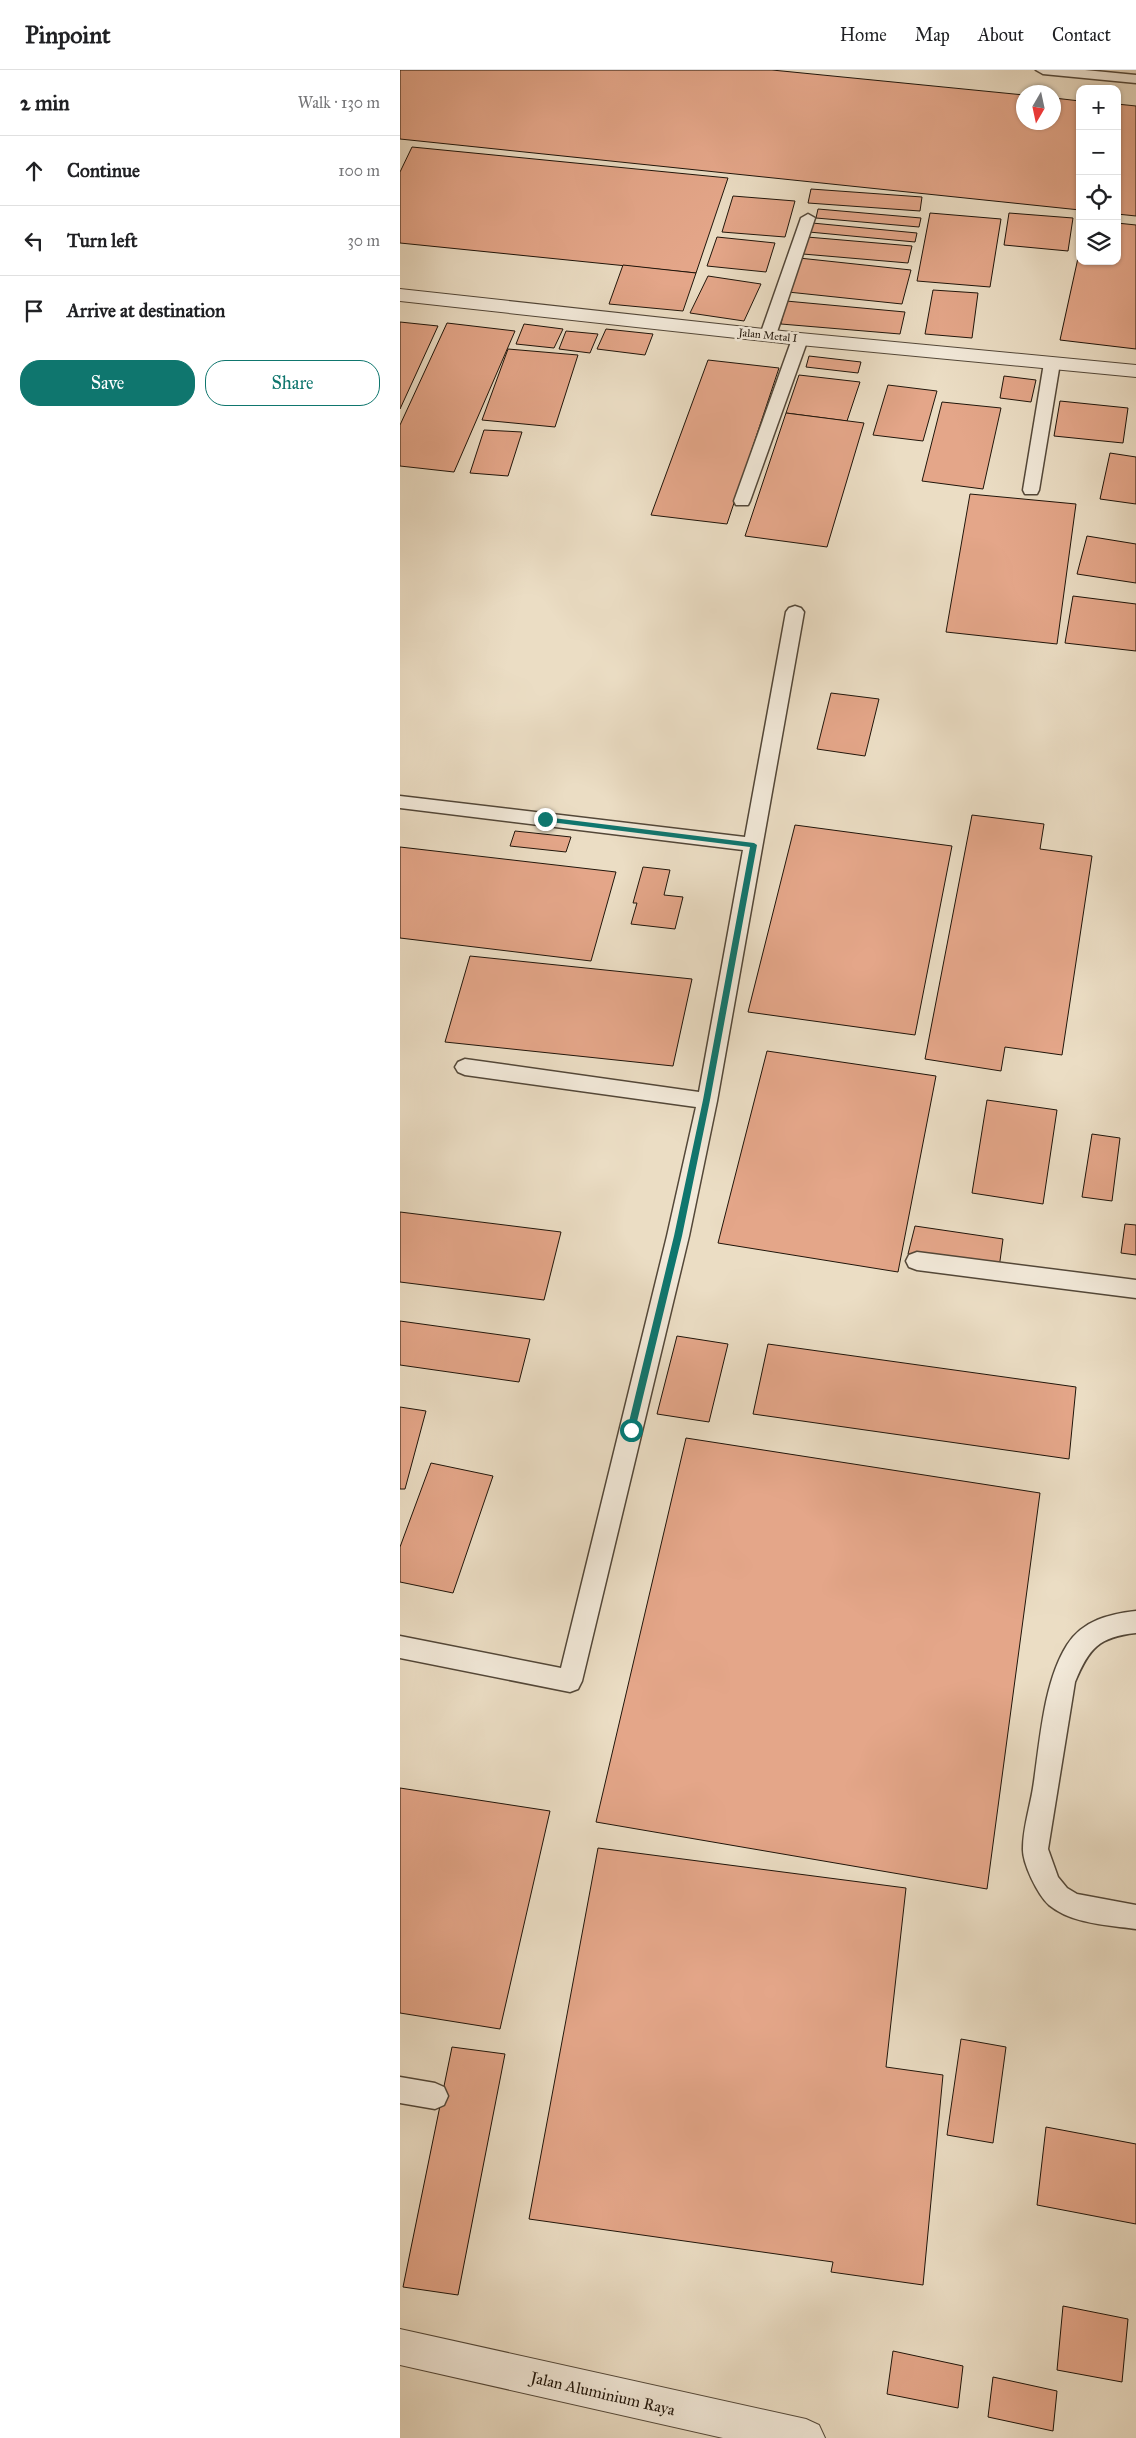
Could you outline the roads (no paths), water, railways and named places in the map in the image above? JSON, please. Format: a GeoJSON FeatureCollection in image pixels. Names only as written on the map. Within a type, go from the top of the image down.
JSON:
{"type":"FeatureCollection","features":[{"type":"Feature","properties":{"kind":"street","name":"Jalan Metal I"},"geometry":{"type":"LineString","coordinates":[[400,295],[768,335],[1136,371]]}},
{"type":"Feature","properties":{"kind":"street","name":"Jalan Aluminium Raya"},"geometry":{"type":"LineString","coordinates":[[400,2347],[713,2428],[806,2438]]}},
{"type":"Feature","properties":{"kind":"lane"},"geometry":{"type":"LineString","coordinates":[[1043,70],[1136,79]]}},
{"type":"Feature","properties":{"kind":"lane"},"geometry":{"type":"LineString","coordinates":[[768,335],[772,316],[808,218]]}},
{"type":"Feature","properties":{"kind":"lane"},"geometry":{"type":"LineString","coordinates":[[742,501],[800,338]]}},
{"type":"Feature","properties":{"kind":"lane"},"geometry":{"type":"LineString","coordinates":[[1031,490],[1052,363]]}},
{"type":"Feature","properties":{"kind":"lane"},"geometry":{"type":"LineString","coordinates":[[400,1647],[570,1681],[676,1246],[707,1100],[795,612]]}},
{"type":"Feature","properties":{"kind":"lane"},"geometry":{"type":"LineString","coordinates":[[400,802],[754,845]]}},
{"type":"Feature","properties":{"kind":"lane"},"geometry":{"type":"LineString","coordinates":[[465,1067],[707,1100]]}},
{"type":"Feature","properties":{"kind":"lane"},"geometry":{"type":"LineString","coordinates":[[917,1261],[1136,1289]]}},
{"type":"Feature","properties":{"kind":"lane"},"geometry":{"type":"LineString","coordinates":[[1136,1622],[1109,1625],[1089,1638],[1076,1652],[1069,1667],[1063,1682],[1035,1849],[1040,1873],[1048,1886],[1064,1901],[1085,1908],[1136,1918]]}},
{"type":"Feature","properties":{"kind":"lane"},"geometry":{"type":"LineString","coordinates":[[400,2090],[435,2096]]}}]}
